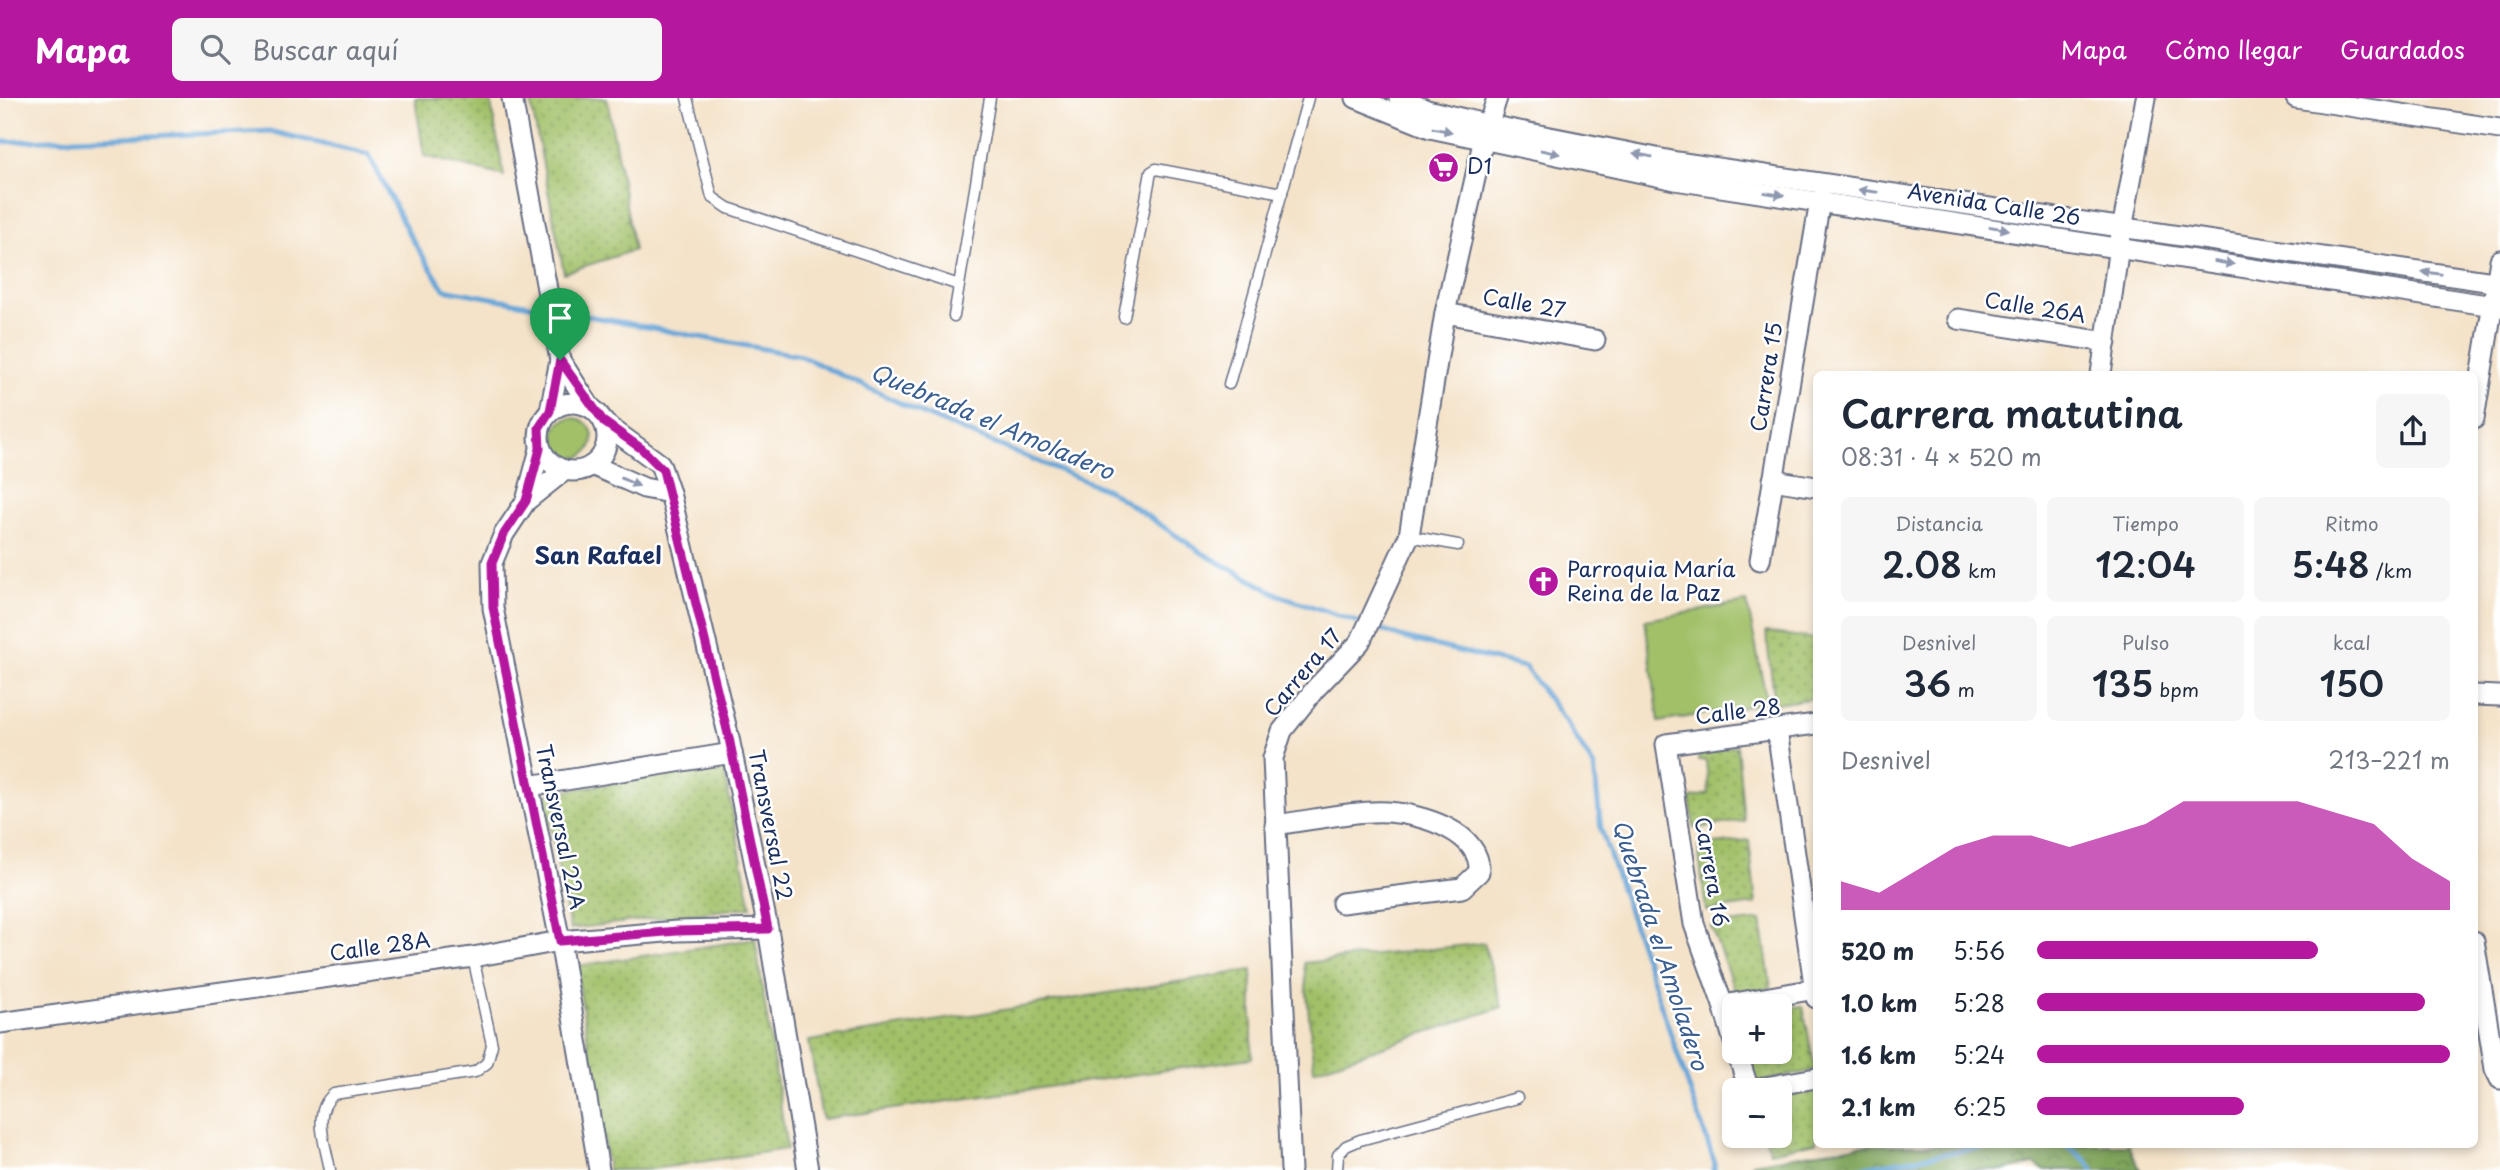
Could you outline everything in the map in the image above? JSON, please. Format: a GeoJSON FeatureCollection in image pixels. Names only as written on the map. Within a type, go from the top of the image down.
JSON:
{"type":"FeatureCollection","features":[{"type":"Feature","properties":{"kind":"street"},"geometry":{"type":"LineString","coordinates":[[512,98],[560,360],[550,411],[539,428],[540,449],[526,501]]}},
{"type":"Feature","properties":{"kind":"street"},"geometry":{"type":"LineString","coordinates":[[1356,98],[1430,128],[1487,132]]}},
{"type":"Feature","properties":{"kind":"street"},"geometry":{"type":"LineString","coordinates":[[1399,98],[1487,132]]}},
{"type":"Feature","properties":{"kind":"street","name":"Carrera 17"},"geometry":{"type":"LineString","coordinates":[[1291,1170],[1273,758],[1282,731],[1315,689],[1360,642],[1409,536],[1445,313],[1497,98]]}},
{"type":"Feature","properties":{"kind":"street"},"geometry":{"type":"LineString","coordinates":[[2101,371],[2121,237],[2146,98]]}},
{"type":"Feature","properties":{"kind":"street"},"geometry":{"type":"LineString","coordinates":[[2297,98],[2500,129]]}},
{"type":"Feature","properties":{"kind":"street","name":"Avenida Calle 26"},"geometry":{"type":"LineString","coordinates":[[1487,132],[1675,180],[1820,201],[2498,283]]}},
{"type":"Feature","properties":{"kind":"street","name":"Avenida Calle 26"},"geometry":{"type":"LineString","coordinates":[[1487,132],[2121,237],[2496,306]]}},
{"type":"Feature","properties":{"kind":"street","name":"Carrera 15"},"geometry":{"type":"LineString","coordinates":[[1760,560],[1820,201]]}},
{"type":"Feature","properties":{"kind":"street"},"geometry":{"type":"LineString","coordinates":[[2478,398],[2496,306],[2500,260]]}},
{"type":"Feature","properties":{"kind":"street","name":"Calle 27"},"geometry":{"type":"LineString","coordinates":[[1445,313],[1595,340]]}},
{"type":"Feature","properties":{"kind":"street","name":"Calle 26A"},"geometry":{"type":"LineString","coordinates":[[1958,320],[2106,342]]}},
{"type":"Feature","properties":{"kind":"street"},"geometry":{"type":"LineString","coordinates":[[540,449],[546,458],[565,470],[584,469],[592,465],[606,446],[604,422],[590,407],[560,360]]}},
{"type":"Feature","properties":{"kind":"street"},"geometry":{"type":"LineString","coordinates":[[550,411],[570,402],[590,407]]}},
{"type":"Feature","properties":{"kind":"street","name":"Transversal 22"},"geometry":{"type":"LineString","coordinates":[[604,422],[660,464],[670,493],[732,753],[768,929],[808,1170]]}},
{"type":"Feature","properties":{"kind":"street"},"geometry":{"type":"LineString","coordinates":[[592,465],[644,488],[670,493]]}},
{"type":"Feature","properties":{"kind":"street"},"geometry":{"type":"LineString","coordinates":[[526,501],[565,470]]}},
{"type":"Feature","properties":{"kind":"street"},"geometry":{"type":"LineString","coordinates":[[1773,480],[1813,487]]}},
{"type":"Feature","properties":{"kind":"street","name":"Transversal 22A"},"geometry":{"type":"LineString","coordinates":[[526,501],[504,534],[492,563],[493,607],[560,941],[599,1170]]}},
{"type":"Feature","properties":{"kind":"street"},"geometry":{"type":"LineString","coordinates":[[2478,695],[2500,696]]}},
{"type":"Feature","properties":{"kind":"street","name":"Calle 28"},"geometry":{"type":"LineString","coordinates":[[1666,744],[1813,724]]}},
{"type":"Feature","properties":{"kind":"street"},"geometry":{"type":"LineString","coordinates":[[1777,730],[1813,972]]}},
{"type":"Feature","properties":{"kind":"street","name":"Carrera 16"},"geometry":{"type":"LineString","coordinates":[[1666,744],[1694,924],[1722,1002]]}},
{"type":"Feature","properties":{"kind":"street"},"geometry":{"type":"LineString","coordinates":[[528,786],[732,753]]}},
{"type":"Feature","properties":{"kind":"street"},"geometry":{"type":"LineString","coordinates":[[1275,825],[1387,812],[1410,816],[1461,837],[1473,847],[1480,860],[1479,872],[1462,888],[1342,903]]}},
{"type":"Feature","properties":{"kind":"street","name":"Calle 28A"},"geometry":{"type":"LineString","coordinates":[[0,1024],[473,957],[560,941],[677,931],[768,929]]}},
{"type":"Feature","properties":{"kind":"street"},"geometry":{"type":"LineString","coordinates":[[2478,965],[2495,1069],[2500,1079]]}},
{"type":"Feature","properties":{"kind":"street"},"geometry":{"type":"LineString","coordinates":[[1792,995],[1813,992]]}},
{"type":"Feature","properties":{"kind":"street"},"geometry":{"type":"LineString","coordinates":[[1792,1082],[1813,1079]]}},
{"type":"Feature","properties":{"kind":"lane"},"geometry":{"type":"LineString","coordinates":[[687,98],[712,197],[728,208],[959,285]]}},
{"type":"Feature","properties":{"kind":"lane"},"geometry":{"type":"LineString","coordinates":[[954,316],[990,98]]}},
{"type":"Feature","properties":{"kind":"lane"},"geometry":{"type":"LineString","coordinates":[[1229,383],[1308,98]]}},
{"type":"Feature","properties":{"kind":"lane"},"geometry":{"type":"LineString","coordinates":[[1124,317],[1151,172],[1156,169],[1282,193]]}},
{"type":"Feature","properties":{"kind":"lane"},"geometry":{"type":"LineString","coordinates":[[1409,536],[1458,545]]}},
{"type":"Feature","properties":{"kind":"lane"},"geometry":{"type":"LineString","coordinates":[[330,1170],[320,1113],[324,1102],[334,1094],[475,1072],[487,1063],[492,1045],[473,957]]}},
{"type":"Feature","properties":{"kind":"lane"},"geometry":{"type":"LineString","coordinates":[[1337,1170],[1338,1155],[1346,1146],[1360,1140],[1517,1098]]}},
{"type":"Feature","properties":{"kind":"green space"},"geometry":{"type":"Polygon","coordinates":[[[415,98],[490,98],[504,176],[424,156],[415,98]]]}},
{"type":"Feature","properties":{"kind":"green space"},"geometry":{"type":"Polygon","coordinates":[[[530,98],[607,98],[634,250],[564,273],[530,98]]]}},
{"type":"Feature","properties":{"kind":"green space"},"geometry":{"type":"Polygon","coordinates":[[[573,418],[581,419],[587,424],[592,430],[592,446],[587,452],[581,457],[573,458],[565,457],[559,452],[554,446],[553,438],[554,430],[559,424],[565,419],[573,418]]]}},
{"type":"Feature","properties":{"kind":"green space"},"geometry":{"type":"Polygon","coordinates":[[[1747,602],[1767,703],[1659,722],[1645,620],[1747,602]]]}},
{"type":"Feature","properties":{"kind":"green space"},"geometry":{"type":"Polygon","coordinates":[[[1766,632],[1813,639],[1813,698],[1775,704],[1766,632]]]}},
{"type":"Feature","properties":{"kind":"green space"},"geometry":{"type":"Polygon","coordinates":[[[1737,746],[1744,821],[1694,828],[1690,798],[1709,794],[1706,761],[1699,760],[1699,750],[1737,746]]]}},
{"type":"Feature","properties":{"kind":"green space"},"geometry":{"type":"Polygon","coordinates":[[[723,765],[751,907],[570,929],[544,794],[723,765]]]}},
{"type":"Feature","properties":{"kind":"green space"},"geometry":{"type":"Polygon","coordinates":[[[1749,840],[1756,904],[1706,911],[1698,846],[1749,840]]]}},
{"type":"Feature","properties":{"kind":"green space"},"geometry":{"type":"Polygon","coordinates":[[[1761,920],[1771,988],[1736,994],[1711,926],[1761,920]]]}},
{"type":"Feature","properties":{"kind":"green space"},"geometry":{"type":"Polygon","coordinates":[[[755,939],[787,1149],[647,1170],[608,1170],[576,966],[755,939]]]}},
{"type":"Feature","properties":{"kind":"green space"},"geometry":{"type":"Polygon","coordinates":[[[1484,943],[1502,1007],[1314,1070],[1304,963],[1484,943]]]}},
{"type":"Feature","properties":{"kind":"green space"},"geometry":{"type":"Polygon","coordinates":[[[1252,970],[1252,1058],[822,1119],[809,1041],[1252,970]]]}},
{"type":"Feature","properties":{"kind":"green space"},"geometry":{"type":"Polygon","coordinates":[[[1803,1006],[1813,1070],[1778,1078],[1749,1078],[1745,1064],[1792,1064],[1792,1007],[1803,1006]]]}},
{"type":"Feature","properties":{"kind":"green space"},"geometry":{"type":"Polygon","coordinates":[[[1813,1082],[1813,1143],[1792,1147],[1792,1087],[1813,1082]]]}},
{"type":"Feature","properties":{"kind":"green space"},"geometry":{"type":"Polygon","coordinates":[[[1769,1148],[1788,1148],[1770,1152],[1769,1148]]]}},
{"type":"Feature","properties":{"kind":"green space"},"geometry":{"type":"Polygon","coordinates":[[[1843,1148],[2130,1148],[2140,1170],[2044,1170],[2035,1164],[2005,1170],[1755,1170],[1752,1163],[1843,1148]]]}},
{"type":"Feature","properties":{"kind":"waterway","name":"Quebrada el Amoladero"},"geometry":{"type":"LineString","coordinates":[[0,142],[269,131],[369,155],[410,236],[444,289],[546,308]]}},
{"type":"Feature","properties":{"kind":"waterway","name":"Quebrada el Amoladero"},"geometry":{"type":"LineString","coordinates":[[556,310],[801,356],[925,415],[1110,491],[1204,554],[1279,595],[1404,638],[1525,667],[1566,722],[1594,767],[1601,829],[1715,1164],[1714,1170]]}},
{"type":"Feature","properties":{"kind":"waterway","name":"Quebrada el Amoladero"},"geometry":{"type":"LineString","coordinates":[[1846,1170],[1979,1148]]}},
{"type":"Feature","properties":{"kind":"waterway","name":"Quebrada el Amoladero"},"geometry":{"type":"LineString","coordinates":[[2070,1148],[2086,1160],[2093,1170]]}},
{"type":"Feature","properties":{"kind":"place","name":"D1"},"geometry":{"type":"Point","coordinates":[1444,167]}},
{"type":"Feature","properties":{"kind":"place","name":"Parroquia María Reina de la Paz"},"geometry":{"type":"Point","coordinates":[1544,582]}},
{"type":"Feature","properties":{"kind":"district","name":"San Rafael"},"geometry":{"type":"Point","coordinates":[598,556]}},
{"type":"Feature","properties":{"kind":"route"},"geometry":{"type":"LineString","coordinates":[[560,360],[590,407],[604,422],[642,449],[660,464],[663,470],[729,738],[743,818],[768,929],[677,931],[560,941],[493,607],[492,563],[504,534],[526,501],[540,449],[539,428],[550,411],[560,360]]}}]}
